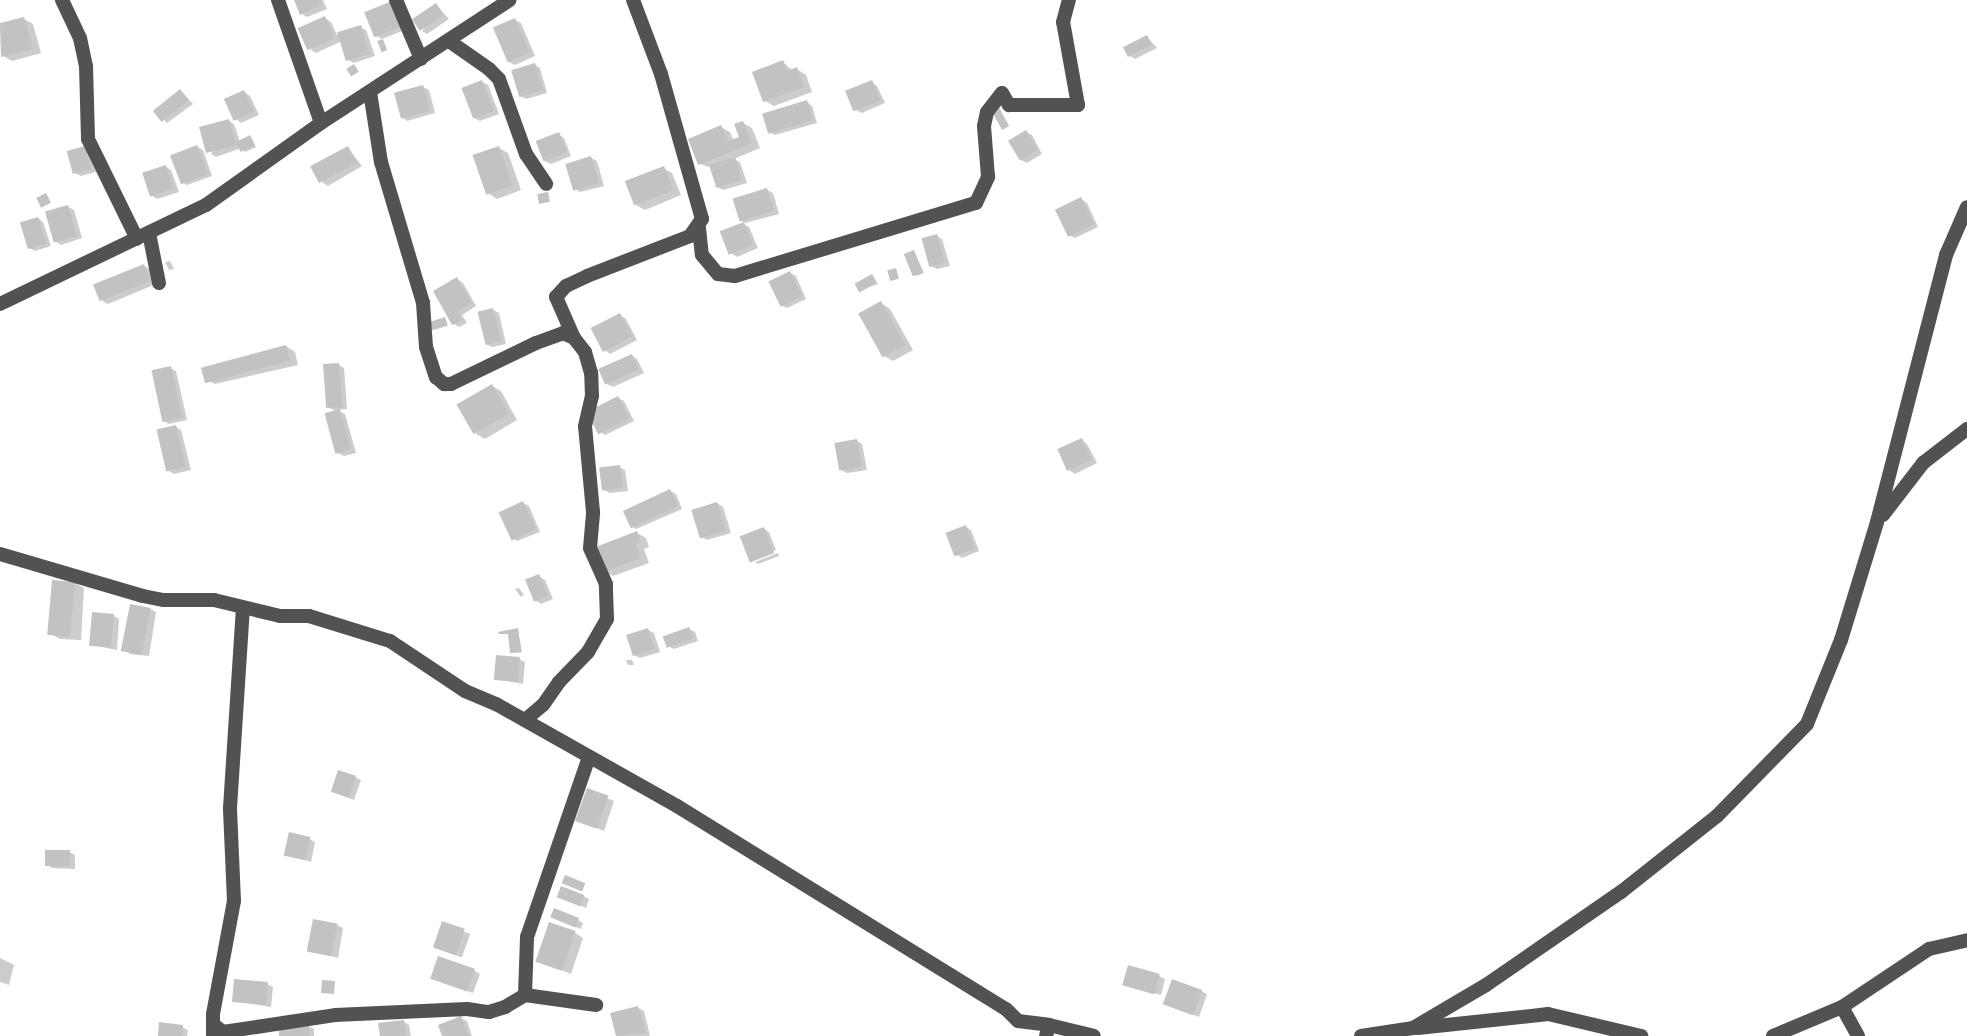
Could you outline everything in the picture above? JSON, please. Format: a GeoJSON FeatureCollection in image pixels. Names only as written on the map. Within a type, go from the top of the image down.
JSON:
{"type":"FeatureCollection","features":[{"type":"Feature","properties":{"kind":"street"},"geometry":{"type":"LineString","coordinates":[[62,0],[80,38],[86,66],[88,139],[143,236],[159,283]]}},
{"type":"Feature","properties":{"kind":"street"},"geometry":{"type":"LineString","coordinates":[[278,0],[321,123]]}},
{"type":"Feature","properties":{"kind":"street"},"geometry":{"type":"LineString","coordinates":[[396,0],[421,59]]}},
{"type":"Feature","properties":{"kind":"street"},"geometry":{"type":"LineString","coordinates":[[0,304],[206,205],[321,123],[510,0]]}},
{"type":"Feature","properties":{"kind":"street"},"geometry":{"type":"LineString","coordinates":[[633,0],[661,74],[701,206],[702,219],[699,228],[702,255],[718,274],[736,276],[976,203],[988,177],[984,126],[987,112],[1002,93],[1010,105],[1078,105],[1063,22],[1069,0]]}},
{"type":"Feature","properties":{"kind":"street"},"geometry":{"type":"LineString","coordinates":[[449,41],[499,79],[526,153],[546,184]]}},
{"type":"Feature","properties":{"kind":"street"},"geometry":{"type":"LineString","coordinates":[[370,92],[381,162],[422,303],[426,347],[436,376],[444,383],[451,384],[536,343],[563,334],[574,338]]}},
{"type":"Feature","properties":{"kind":"street"},"geometry":{"type":"LineString","coordinates":[[1413,1028],[1486,985],[1632,883],[1717,816],[1807,724],[1841,640],[1877,522],[1946,255],[1967,207]]}},
{"type":"Feature","properties":{"kind":"street"},"geometry":{"type":"LineString","coordinates":[[525,720],[543,705],[559,682],[589,652],[607,619],[606,584],[590,548],[593,512],[584,426],[592,396],[591,373],[585,352],[574,338],[556,297],[560,290],[587,276],[690,236],[699,228]]}},
{"type":"Feature","properties":{"kind":"street"},"geometry":{"type":"LineString","coordinates":[[1877,522],[1923,463],[1967,429]]}},
{"type":"Feature","properties":{"kind":"street"},"geometry":{"type":"LineString","coordinates":[[0,554],[143,596],[163,600],[214,600],[280,616],[309,616],[390,641],[448,682],[525,720],[677,806],[1006,1009],[1018,1021],[1048,1030],[1094,1036]]}},
{"type":"Feature","properties":{"kind":"street"},"geometry":{"type":"LineString","coordinates":[[243,608],[230,808],[234,901],[213,1014],[214,1031],[235,1032],[335,1014],[467,1009],[489,1012],[505,1007],[525,995],[596,1005]]}},
{"type":"Feature","properties":{"kind":"street"},"geometry":{"type":"LineString","coordinates":[[525,995],[527,937],[589,757]]}},
{"type":"Feature","properties":{"kind":"street"},"geometry":{"type":"LineString","coordinates":[[1773,1036],[1842,1007],[1929,949],[1967,940]]}},
{"type":"Feature","properties":{"kind":"street"},"geometry":{"type":"LineString","coordinates":[[1842,1007],[1858,1036]]}},
{"type":"Feature","properties":{"kind":"street"},"geometry":{"type":"LineString","coordinates":[[1361,1036],[1548,1014],[1641,1036]]}},
{"type":"Feature","properties":{"kind":"building"},"geometry":{"type":"Polygon","coordinates":[[[294,0],[320,0],[322,5],[300,15],[294,0]]]}},
{"type":"Feature","properties":{"kind":"building"},"geometry":{"type":"Polygon","coordinates":[[[392,1],[402,26],[374,37],[364,12],[392,1]]]}},
{"type":"Feature","properties":{"kind":"building"},"geometry":{"type":"Polygon","coordinates":[[[436,3],[444,15],[420,31],[412,19],[436,3]]]}},
{"type":"Feature","properties":{"kind":"building"},"geometry":{"type":"Polygon","coordinates":[[[325,16],[335,38],[307,50],[298,28],[325,16]]]}},
{"type":"Feature","properties":{"kind":"building"},"geometry":{"type":"Polygon","coordinates":[[[24,17],[33,49],[1,57],[0,23],[24,17]]]}},
{"type":"Feature","properties":{"kind":"building"},"geometry":{"type":"Polygon","coordinates":[[[515,18],[530,53],[508,62],[493,27],[515,18]]]}},
{"type":"Feature","properties":{"kind":"building"},"geometry":{"type":"Polygon","coordinates":[[[361,25],[370,54],[346,61],[337,32],[361,25]]]}},
{"type":"Feature","properties":{"kind":"building"},"geometry":{"type":"Polygon","coordinates":[[[1147,35],[1152,45],[1128,57],[1123,47],[1147,35]]]}},
{"type":"Feature","properties":{"kind":"building"},"geometry":{"type":"Polygon","coordinates":[[[383,39],[387,50],[381,52],[377,41],[383,39]]]}},
{"type":"Feature","properties":{"kind":"building"},"geometry":{"type":"Polygon","coordinates":[[[783,60],[787,71],[797,67],[804,87],[763,102],[752,72],[783,60]]]}},
{"type":"Feature","properties":{"kind":"building"},"geometry":{"type":"Polygon","coordinates":[[[535,63],[543,90],[519,97],[511,70],[535,63]]]}},
{"type":"Feature","properties":{"kind":"building"},"geometry":{"type":"Polygon","coordinates":[[[354,64],[359,72],[351,76],[346,69],[354,64]]]}},
{"type":"Feature","properties":{"kind":"building"},"geometry":{"type":"Polygon","coordinates":[[[482,80],[494,111],[473,119],[461,88],[482,80]]]}},
{"type":"Feature","properties":{"kind":"building"},"geometry":{"type":"Polygon","coordinates":[[[872,80],[880,100],[853,111],[845,91],[872,80]]]}},
{"type":"Feature","properties":{"kind":"building"},"geometry":{"type":"Polygon","coordinates":[[[423,85],[430,111],[401,119],[394,93],[423,85]]]}},
{"type":"Feature","properties":{"kind":"building"},"geometry":{"type":"Polygon","coordinates":[[[180,89],[189,100],[162,122],[153,111],[180,89]]]}},
{"type":"Feature","properties":{"kind":"building"},"geometry":{"type":"Polygon","coordinates":[[[244,90],[254,112],[234,121],[224,99],[244,90]]]}},
{"type":"Feature","properties":{"kind":"building"},"geometry":{"type":"Polygon","coordinates":[[[807,100],[813,120],[768,134],[762,114],[807,100]]]}},
{"type":"Feature","properties":{"kind":"building"},"geometry":{"type":"Polygon","coordinates":[[[998,106],[1009,126],[1002,130],[991,110],[998,106]]]}},
{"type":"Feature","properties":{"kind":"building"},"geometry":{"type":"Polygon","coordinates":[[[229,119],[236,145],[206,153],[199,127],[229,119]]]}},
{"type":"Feature","properties":{"kind":"building"},"geometry":{"type":"Polygon","coordinates":[[[743,121],[752,143],[698,165],[688,139],[721,125],[728,141],[739,137],[734,124],[743,121]]]}},
{"type":"Feature","properties":{"kind":"building"},"geometry":{"type":"Polygon","coordinates":[[[1026,130],[1038,150],[1020,161],[1008,141],[1026,130]]]}},
{"type":"Feature","properties":{"kind":"building"},"geometry":{"type":"Polygon","coordinates":[[[559,132],[567,153],[544,161],[536,141],[559,132]]]}},
{"type":"Feature","properties":{"kind":"building"},"geometry":{"type":"Polygon","coordinates":[[[250,135],[255,145],[241,152],[236,142],[250,135]]]}},
{"type":"Feature","properties":{"kind":"building"},"geometry":{"type":"Polygon","coordinates":[[[197,145],[208,174],[181,184],[170,155],[197,145]]]}},
{"type":"Feature","properties":{"kind":"building"},"geometry":{"type":"Polygon","coordinates":[[[85,146],[91,169],[73,174],[67,151],[85,146]]]}},
{"type":"Feature","properties":{"kind":"building"},"geometry":{"type":"Polygon","coordinates":[[[348,146],[357,163],[319,183],[310,166],[348,146]]]}},
{"type":"Feature","properties":{"kind":"building"},"geometry":{"type":"Polygon","coordinates":[[[499,146],[513,186],[486,195],[473,155],[499,146]]]}},
{"type":"Feature","properties":{"kind":"building"},"geometry":{"type":"Polygon","coordinates":[[[591,156],[599,183],[573,191],[565,164],[591,156]]]}},
{"type":"Feature","properties":{"kind":"building"},"geometry":{"type":"Polygon","coordinates":[[[735,157],[742,180],[716,188],[709,165],[735,157]]]}},
{"type":"Feature","properties":{"kind":"building"},"geometry":{"type":"Polygon","coordinates":[[[166,165],[174,189],[150,197],[142,173],[166,165]]]}},
{"type":"Feature","properties":{"kind":"building"},"geometry":{"type":"Polygon","coordinates":[[[664,166],[673,190],[634,205],[625,181],[664,166]]]}},
{"type":"Feature","properties":{"kind":"building"},"geometry":{"type":"Polygon","coordinates":[[[767,188],[774,211],[740,221],[733,199],[767,188]]]}},
{"type":"Feature","properties":{"kind":"building"},"geometry":{"type":"Polygon","coordinates":[[[548,192],[550,202],[539,204],[537,194],[548,192]]]}},
{"type":"Feature","properties":{"kind":"building"},"geometry":{"type":"Polygon","coordinates":[[[46,193],[51,203],[41,208],[36,198],[46,193]]]}},
{"type":"Feature","properties":{"kind":"building"},"geometry":{"type":"Polygon","coordinates":[[[1081,197],[1094,224],[1068,237],[1055,210],[1081,197]]]}},
{"type":"Feature","properties":{"kind":"building"},"geometry":{"type":"Polygon","coordinates":[[[68,205],[77,236],[54,242],[45,212],[68,205]]]}},
{"type":"Feature","properties":{"kind":"building"},"geometry":{"type":"Polygon","coordinates":[[[38,217],[46,244],[28,249],[20,223],[38,217]]]}},
{"type":"Feature","properties":{"kind":"building"},"geometry":{"type":"Polygon","coordinates":[[[744,222],[753,245],[729,255],[720,231],[744,222]]]}},
{"type":"Feature","properties":{"kind":"building"},"geometry":{"type":"Polygon","coordinates":[[[937,234],[945,263],[929,267],[922,238],[937,234]]]}},
{"type":"Feature","properties":{"kind":"building"},"geometry":{"type":"Polygon","coordinates":[[[914,250],[923,272],[913,276],[904,254],[914,250]]]}},
{"type":"Feature","properties":{"kind":"building"},"geometry":{"type":"Polygon","coordinates":[[[144,264],[151,281],[100,301],[93,285],[144,264]]]}},
{"type":"Feature","properties":{"kind":"building"},"geometry":{"type":"Polygon","coordinates":[[[896,268],[899,279],[890,281],[887,270],[896,268]]]}},
{"type":"Feature","properties":{"kind":"building"},"geometry":{"type":"Polygon","coordinates":[[[790,271],[802,296],[781,307],[768,282],[790,271]]]}},
{"type":"Feature","properties":{"kind":"building"},"geometry":{"type":"Polygon","coordinates":[[[872,274],[877,283],[859,292],[855,284],[872,274]]]}},
{"type":"Feature","properties":{"kind":"building"},"geometry":{"type":"Polygon","coordinates":[[[457,277],[471,303],[457,311],[462,320],[452,325],[433,291],[457,277]]]}},
{"type":"Feature","properties":{"kind":"building"},"geometry":{"type":"Polygon","coordinates":[[[881,301],[905,345],[883,357],[858,314],[881,301]]]}},
{"type":"Feature","properties":{"kind":"building"},"geometry":{"type":"Polygon","coordinates":[[[493,308],[501,341],[486,345],[477,312],[493,308]]]}},
{"type":"Feature","properties":{"kind":"building"},"geometry":{"type":"Polygon","coordinates":[[[620,313],[632,337],[603,352],[591,328],[620,313]]]}},
{"type":"Feature","properties":{"kind":"building"},"geometry":{"type":"Polygon","coordinates":[[[445,317],[448,326],[433,331],[430,322],[445,317]]]}},
{"type":"Feature","properties":{"kind":"building"},"geometry":{"type":"Polygon","coordinates":[[[286,345],[290,360],[205,383],[201,368],[286,345]]]}},
{"type":"Feature","properties":{"kind":"building"},"geometry":{"type":"Polygon","coordinates":[[[632,354],[639,370],[605,385],[598,369],[632,354]]]}},
{"type":"Feature","properties":{"kind":"building"},"geometry":{"type":"Polygon","coordinates":[[[339,363],[342,407],[326,408],[323,364],[339,363]]]}},
{"type":"Feature","properties":{"kind":"building"},"geometry":{"type":"Polygon","coordinates":[[[171,366],[182,418],[162,422],[151,370],[171,366]]]}},
{"type":"Feature","properties":{"kind":"building"},"geometry":{"type":"Polygon","coordinates":[[[492,384],[509,413],[473,434],[456,404],[492,384]]]}},
{"type":"Feature","properties":{"kind":"building"},"geometry":{"type":"Polygon","coordinates":[[[618,396],[629,418],[598,434],[587,412],[618,396]]]}},
{"type":"Feature","properties":{"kind":"building"},"geometry":{"type":"Polygon","coordinates":[[[340,409],[351,450],[335,454],[325,413],[340,409]]]}},
{"type":"Feature","properties":{"kind":"building"},"geometry":{"type":"Polygon","coordinates":[[[176,425],[186,467],[166,471],[157,429],[176,425]]]}},
{"type":"Feature","properties":{"kind":"building"},"geometry":{"type":"Polygon","coordinates":[[[1082,438],[1092,460],[1067,471],[1057,449],[1082,438]]]}},
{"type":"Feature","properties":{"kind":"building"},"geometry":{"type":"Polygon","coordinates":[[[857,439],[862,467],[839,471],[834,443],[857,439]]]}},
{"type":"Feature","properties":{"kind":"building"},"geometry":{"type":"Polygon","coordinates":[[[620,465],[623,488],[602,490],[599,468],[620,465]]]}},
{"type":"Feature","properties":{"kind":"building"},"geometry":{"type":"Polygon","coordinates":[[[670,489],[678,506],[631,528],[623,511],[670,489]]]}},
{"type":"Feature","properties":{"kind":"building"},"geometry":{"type":"Polygon","coordinates":[[[523,501],[536,529],[512,541],[499,512],[523,501]]]}},
{"type":"Feature","properties":{"kind":"building"},"geometry":{"type":"Polygon","coordinates":[[[717,502],[726,531],[700,539],[691,510],[717,502]]]}},
{"type":"Feature","properties":{"kind":"building"},"geometry":{"type":"Polygon","coordinates":[[[966,525],[975,548],[954,556],[945,533],[966,525]]]}},
{"type":"Feature","properties":{"kind":"building"},"geometry":{"type":"Polygon","coordinates":[[[764,527],[774,553],[750,562],[740,536],[764,527]]]}},
{"type":"Feature","properties":{"kind":"building"},"geometry":{"type":"Polygon","coordinates":[[[637,531],[641,542],[635,544],[641,558],[603,572],[593,548],[637,531]]]}},
{"type":"Feature","properties":{"kind":"building"},"geometry":{"type":"Polygon","coordinates":[[[539,574],[548,596],[534,602],[525,580],[539,574]]]}},
{"type":"Feature","properties":{"kind":"building"},"geometry":{"type":"Polygon","coordinates":[[[52,580],[75,582],[70,637],[47,635],[52,580]]]}},
{"type":"Feature","properties":{"kind":"building"},"geometry":{"type":"Polygon","coordinates":[[[130,604],[151,608],[141,655],[121,651],[130,604]]]}},
{"type":"Feature","properties":{"kind":"building"},"geometry":{"type":"Polygon","coordinates":[[[92,612],[114,614],[111,648],[89,646],[92,612]]]}},
{"type":"Feature","properties":{"kind":"building"},"geometry":{"type":"Polygon","coordinates":[[[689,627],[693,638],[667,648],[663,637],[689,627]]]}},
{"type":"Feature","properties":{"kind":"building"},"geometry":{"type":"Polygon","coordinates":[[[518,628],[521,652],[510,653],[508,634],[498,632],[518,628]]]}},
{"type":"Feature","properties":{"kind":"building"},"geometry":{"type":"Polygon","coordinates":[[[648,628],[655,649],[633,656],[626,635],[648,628]]]}},
{"type":"Feature","properties":{"kind":"building"},"geometry":{"type":"Polygon","coordinates":[[[496,655],[520,657],[518,682],[494,680],[496,655]]]}},
{"type":"Feature","properties":{"kind":"building"},"geometry":{"type":"Polygon","coordinates":[[[338,770],[356,776],[349,798],[331,792],[338,770]]]}},
{"type":"Feature","properties":{"kind":"building"},"geometry":{"type":"Polygon","coordinates":[[[587,788],[609,796],[597,829],[575,821],[587,788]]]}},
{"type":"Feature","properties":{"kind":"building"},"geometry":{"type":"Polygon","coordinates":[[[289,832],[310,837],[305,860],[284,855],[289,832]]]}},
{"type":"Feature","properties":{"kind":"building"},"geometry":{"type":"Polygon","coordinates":[[[45,850],[70,850],[70,866],[45,866],[45,850]]]}},
{"type":"Feature","properties":{"kind":"building"},"geometry":{"type":"Polygon","coordinates":[[[565,875],[585,883],[582,892],[562,883],[565,875]]]}},
{"type":"Feature","properties":{"kind":"building"},"geometry":{"type":"Polygon","coordinates":[[[561,886],[584,895],[580,906],[557,897],[561,886]]]}},
{"type":"Feature","properties":{"kind":"building"},"geometry":{"type":"Polygon","coordinates":[[[554,908],[579,918],[575,927],[550,917],[554,908]]]}},
{"type":"Feature","properties":{"kind":"building"},"geometry":{"type":"Polygon","coordinates":[[[313,919],[338,924],[331,956],[307,951],[313,919]]]}},
{"type":"Feature","properties":{"kind":"building"},"geometry":{"type":"Polygon","coordinates":[[[442,921],[465,929],[456,955],[433,947],[442,921]]]}},
{"type":"Feature","properties":{"kind":"building"},"geometry":{"type":"Polygon","coordinates":[[[549,922],[575,931],[562,971],[535,962],[549,922]]]}},
{"type":"Feature","properties":{"kind":"building"},"geometry":{"type":"Polygon","coordinates":[[[438,956],[475,969],[467,991],[430,979],[438,956]]]}},
{"type":"Feature","properties":{"kind":"building"},"geometry":{"type":"Polygon","coordinates":[[[1128,965],[1160,974],[1154,994],[1122,985],[1128,965]]]}},
{"type":"Feature","properties":{"kind":"building"},"geometry":{"type":"Polygon","coordinates":[[[234,979],[268,982],[266,1005],[232,1002],[234,979]]]}},
{"type":"Feature","properties":{"kind":"building"},"geometry":{"type":"Polygon","coordinates":[[[1172,979],[1202,990],[1193,1015],[1163,1004],[1172,979]]]}},
{"type":"Feature","properties":{"kind":"building"},"geometry":{"type":"Polygon","coordinates":[[[322,980],[335,981],[334,994],[321,993],[322,980]]]}},
{"type":"Feature","properties":{"kind":"building"},"geometry":{"type":"Polygon","coordinates":[[[638,1006],[646,1033],[616,1036],[610,1013],[638,1006]]]}},
{"type":"Feature","properties":{"kind":"building"},"geometry":{"type":"Polygon","coordinates":[[[461,1016],[469,1036],[442,1036],[438,1025],[461,1016]]]}},
{"type":"Feature","properties":{"kind":"building"},"geometry":{"type":"Polygon","coordinates":[[[404,1020],[406,1036],[380,1036],[378,1023],[404,1020]]]}},
{"type":"Feature","properties":{"kind":"building"},"geometry":{"type":"Polygon","coordinates":[[[159,1022],[183,1025],[182,1036],[158,1036],[159,1022]]]}},
{"type":"Feature","properties":{"kind":"building"},"geometry":{"type":"Polygon","coordinates":[[[279,1024],[309,1024],[309,1036],[279,1036],[279,1024]]]}}]}
